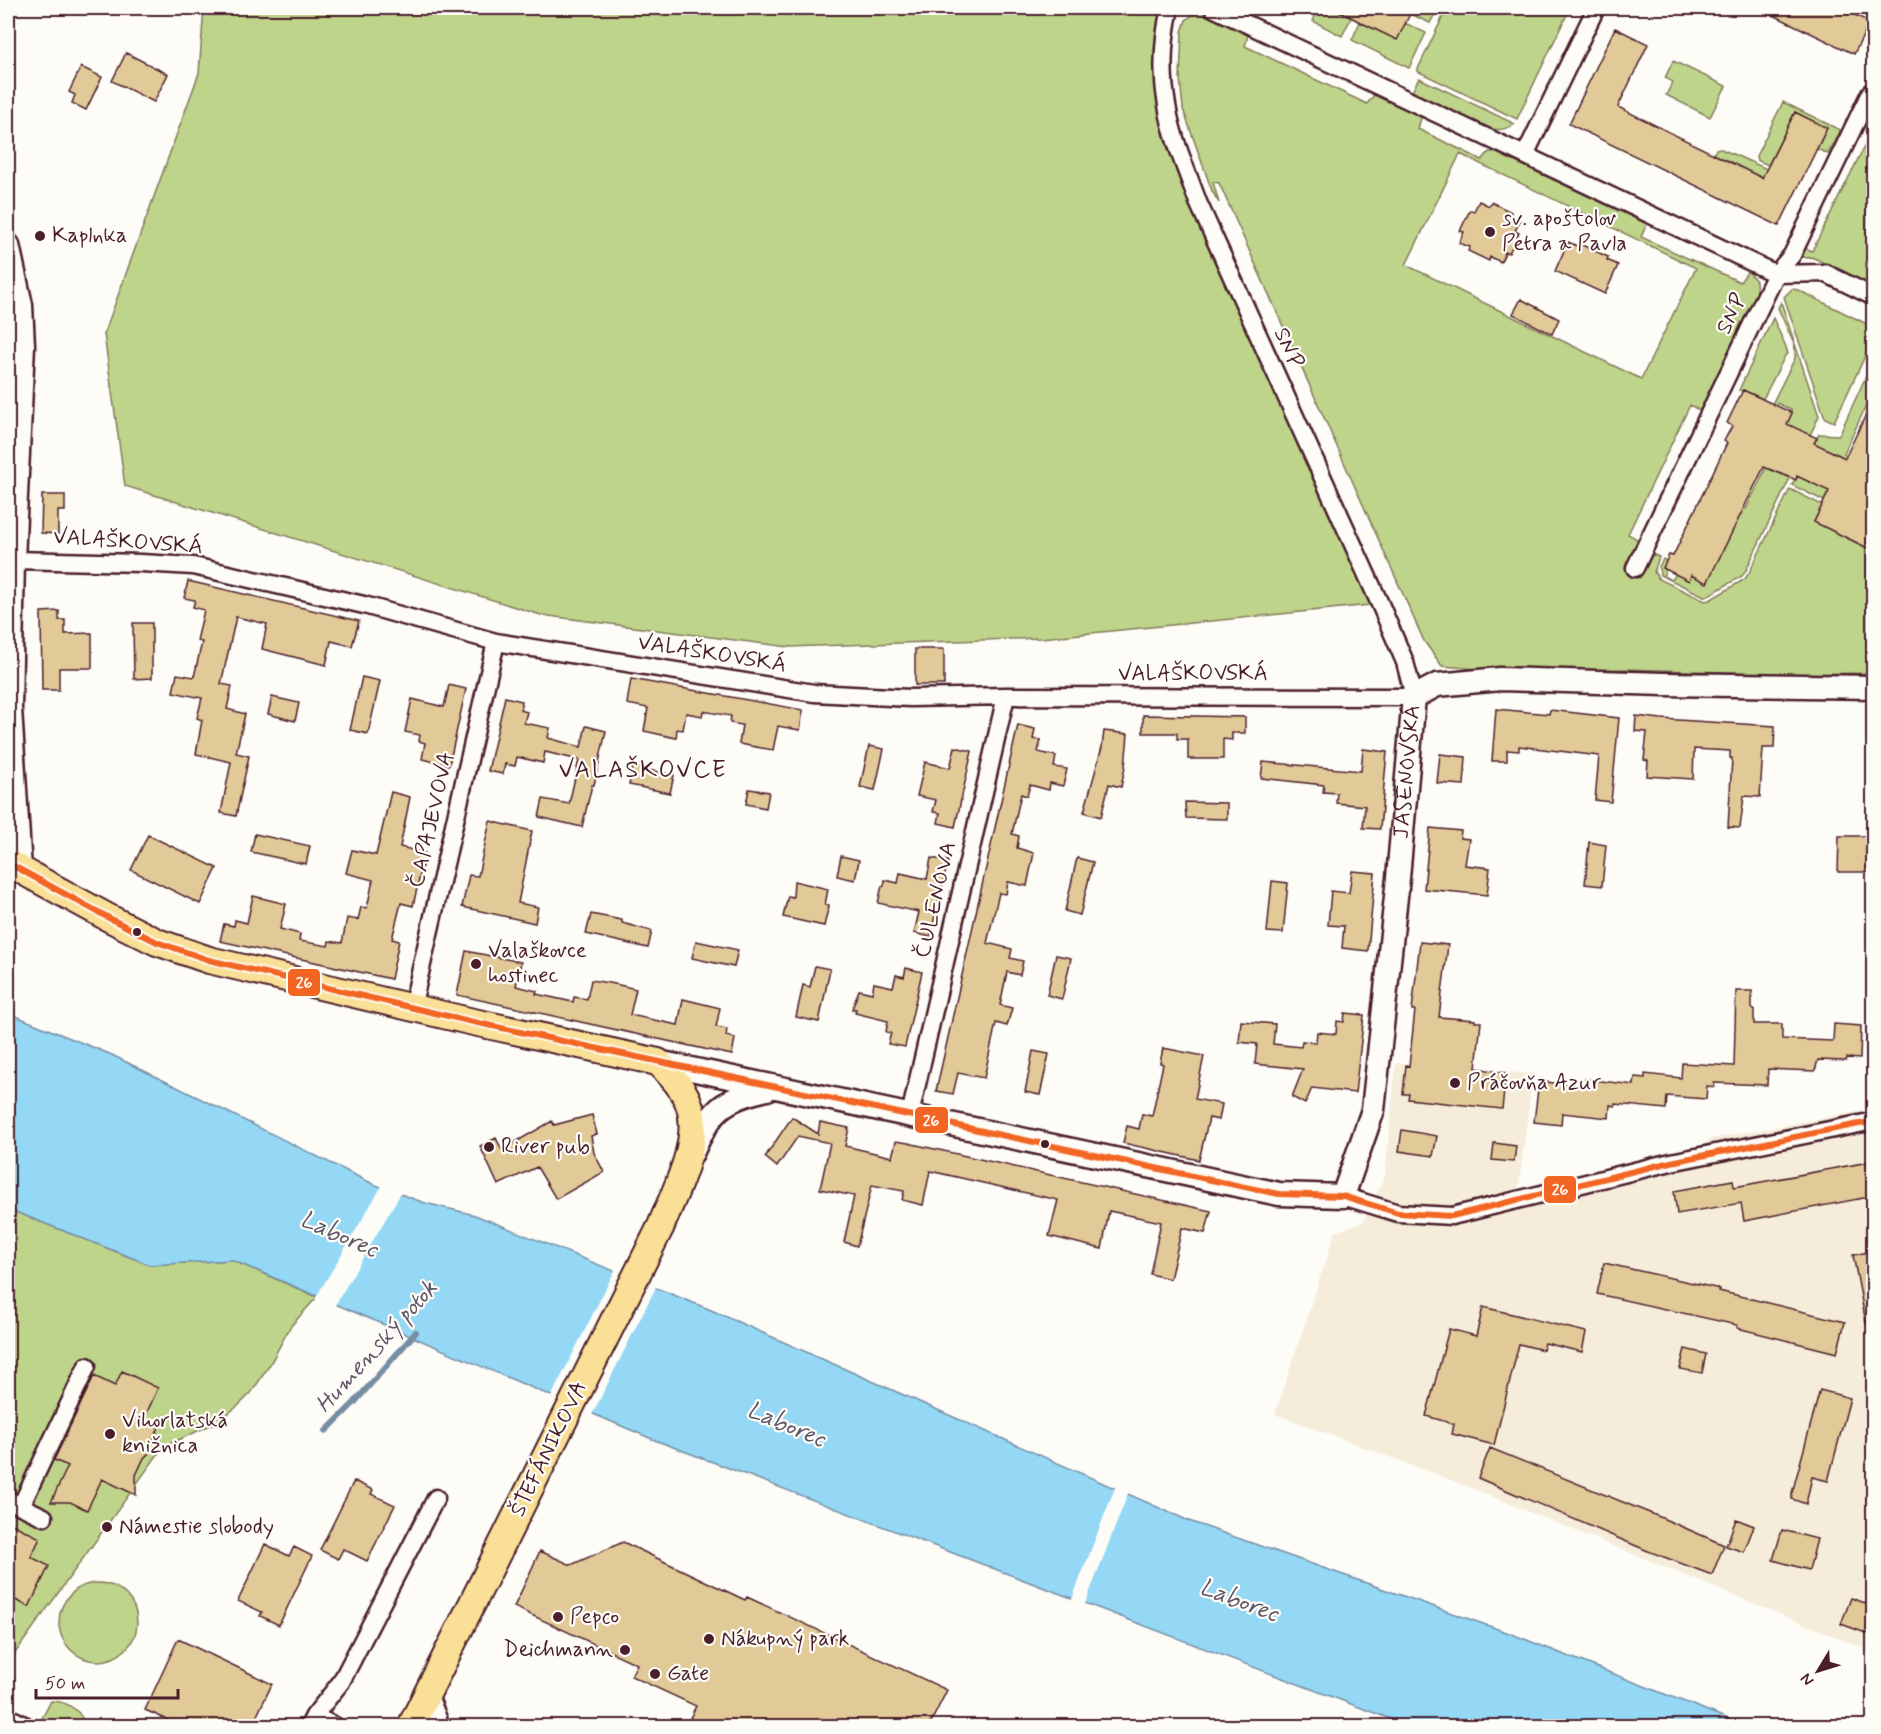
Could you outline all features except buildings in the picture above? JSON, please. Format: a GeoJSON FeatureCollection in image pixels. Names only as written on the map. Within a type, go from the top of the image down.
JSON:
{"type":"FeatureCollection","features":[{"type":"Feature","properties":{"kind":"main road"},"geometry":{"type":"LineString","coordinates":[[14,867],[157,942],[209,960],[412,1008],[658,1062]]}},
{"type":"Feature","properties":{"kind":"main road","name":"ŠTEFÁNIKOVA"},"geometry":{"type":"LineString","coordinates":[[411,1726],[661,1226],[684,1169],[693,1119],[690,1105],[675,1080],[658,1062]]}},
{"type":"Feature","properties":{"kind":"street","name":"SNP"},"geometry":{"type":"LineString","coordinates":[[1170,8],[1163,49],[1167,105],[1174,135],[1198,202],[1405,662],[1414,697]]}},
{"type":"Feature","properties":{"kind":"street"},"geometry":{"type":"LineString","coordinates":[[1213,8],[1776,274],[1826,273],[1874,297]]}},
{"type":"Feature","properties":{"kind":"street"},"geometry":{"type":"LineString","coordinates":[[1525,155],[1596,8]]}},
{"type":"Feature","properties":{"kind":"street","name":"SNP"},"geometry":{"type":"LineString","coordinates":[[1635,568],[1776,274],[1792,255],[1874,90]]}},
{"type":"Feature","properties":{"kind":"street"},"geometry":{"type":"LineString","coordinates":[[8,245],[21,305],[23,345],[13,560],[10,708],[14,867]]}},
{"type":"Feature","properties":{"kind":"street","name":"VALAŠKOVSKÁ"},"geometry":{"type":"LineString","coordinates":[[13,560],[193,566],[364,605],[496,642],[814,693],[910,698],[1006,696],[1414,697]]}},
{"type":"Feature","properties":{"kind":"street","name":"ČAPAJEVOVA"},"geometry":{"type":"LineString","coordinates":[[412,1008],[496,642]]}},
{"type":"Feature","properties":{"kind":"street","name":"JASENOVSKÁ"},"geometry":{"type":"LineString","coordinates":[[1343,1196],[1373,1110],[1398,878],[1414,697],[1437,685],[1500,679],[1874,687]]}},
{"type":"Feature","properties":{"kind":"street","name":"ČULENOVA"},"geometry":{"type":"LineString","coordinates":[[910,1115],[1006,696]]}},
{"type":"Feature","properties":{"kind":"street"},"geometry":{"type":"LineString","coordinates":[[658,1062],[1279,1194],[1343,1196],[1398,1213],[1452,1216],[1671,1162],[1874,1121]]}},
{"type":"Feature","properties":{"kind":"street"},"geometry":{"type":"LineString","coordinates":[[684,1169],[702,1131],[721,1107],[738,1096],[774,1087]]}},
{"type":"Feature","properties":{"kind":"street"},"geometry":{"type":"LineString","coordinates":[[44,1517],[14,1503],[87,1366]]}},
{"type":"Feature","properties":{"kind":"street"},"geometry":{"type":"LineString","coordinates":[[335,1726],[311,1721],[341,1682],[436,1498]]}},
{"type":"Feature","properties":{"kind":"street"},"geometry":{"type":"LineString","coordinates":[[428,1693],[441,1726]]}},
{"type":"Feature","properties":{"kind":"street"},"geometry":{"type":"LineString","coordinates":[[8,1717],[26,1726]]}},
{"type":"Feature","properties":{"kind":"shaded area"},"geometry":{"type":"Polygon","coordinates":[[[1396,1063],[1533,1074],[1518,1191],[1702,1146],[1710,1139],[1873,1109],[1873,1652],[1451,1480],[1275,1414],[1335,1232],[1363,1222],[1385,1175],[1396,1063]]]}},
{"type":"Feature","properties":{"kind":"green space"},"geometry":{"type":"Polygon","coordinates":[[[204,8],[1170,8],[1168,15],[1174,135],[1380,604],[1041,638],[789,647],[541,615],[125,486],[104,334],[199,73],[204,8]]]}},
{"type":"Feature","properties":{"kind":"green space"},"geometry":{"type":"Polygon","coordinates":[[[1319,8],[1330,8],[1351,18],[1342,36],[1313,21],[1319,8]]]}},
{"type":"Feature","properties":{"kind":"green space"},"geometry":{"type":"Polygon","coordinates":[[[1413,8],[1438,8],[1430,23],[1410,14],[1413,8]]]}},
{"type":"Feature","properties":{"kind":"green space"},"geometry":{"type":"Polygon","coordinates":[[[1447,8],[1570,8],[1517,119],[1417,71],[1447,8]]]}},
{"type":"Feature","properties":{"kind":"green space"},"geometry":{"type":"Polygon","coordinates":[[[1196,12],[1206,12],[1244,30],[1248,35],[1245,46],[1367,104],[1374,95],[1379,95],[1418,114],[1421,118],[1418,129],[1482,160],[1489,152],[1494,152],[1647,224],[1641,237],[1740,282],[1748,271],[1756,281],[1757,296],[1702,412],[1690,405],[1628,534],[1639,540],[1628,564],[1628,572],[1640,578],[1652,554],[1659,557],[1654,572],[1659,579],[1705,601],[1710,600],[1745,579],[1790,489],[1822,505],[1814,522],[1873,551],[1873,673],[1794,674],[1625,669],[1516,672],[1442,666],[1424,641],[1219,183],[1213,182],[1219,203],[1212,191],[1183,109],[1180,78],[1182,32],[1186,20],[1196,12]],[[1460,154],[1406,265],[1641,379],[1696,268],[1460,154]]]}},
{"type":"Feature","properties":{"kind":"green space"},"geometry":{"type":"Polygon","coordinates":[[[1360,22],[1397,39],[1405,23],[1426,33],[1409,68],[1352,40],[1360,22]]]}},
{"type":"Feature","properties":{"kind":"green space"},"geometry":{"type":"Polygon","coordinates":[[[1673,61],[1726,86],[1710,117],[1666,95],[1673,82],[1665,78],[1673,61]]]}},
{"type":"Feature","properties":{"kind":"green space"},"geometry":{"type":"Polygon","coordinates":[[[1419,78],[1515,124],[1503,129],[1490,129],[1412,92],[1419,78]]]}},
{"type":"Feature","properties":{"kind":"green space"},"geometry":{"type":"Polygon","coordinates":[[[1783,102],[1840,130],[1828,154],[1817,149],[1827,128],[1795,112],[1768,165],[1757,160],[1756,156],[1783,102]]]}},
{"type":"Feature","properties":{"kind":"green space"},"geometry":{"type":"Polygon","coordinates":[[[1873,129],[1874,248],[1868,259],[1873,262],[1873,287],[1812,257],[1806,258],[1800,254],[1800,246],[1812,251],[1873,129]]]}},
{"type":"Feature","properties":{"kind":"green space"},"geometry":{"type":"Polygon","coordinates":[[[1719,148],[1767,169],[1762,178],[1714,154],[1719,148]]]}},
{"type":"Feature","properties":{"kind":"green space"},"geometry":{"type":"Polygon","coordinates":[[[1792,289],[1873,327],[1873,339],[1834,422],[1825,418],[1784,297],[1792,289]]]}},
{"type":"Feature","properties":{"kind":"green space"},"geometry":{"type":"Polygon","coordinates":[[[1781,302],[1819,416],[1810,435],[1784,428],[1791,410],[1777,403],[1775,406],[1772,404],[1795,358],[1794,344],[1778,308],[1781,302]]]}},
{"type":"Feature","properties":{"kind":"green space"},"geometry":{"type":"Polygon","coordinates":[[[1773,318],[1788,354],[1763,399],[1739,390],[1773,318]]]}},
{"type":"Feature","properties":{"kind":"green space"},"geometry":{"type":"Polygon","coordinates":[[[1873,361],[1873,398],[1870,405],[1867,404],[1844,453],[1845,458],[1814,443],[1819,434],[1839,435],[1873,361]]]}},
{"type":"Feature","properties":{"kind":"green space"},"geometry":{"type":"Polygon","coordinates":[[[1769,462],[1790,478],[1742,576],[1706,597],[1660,575],[1659,567],[1663,559],[1666,561],[1663,568],[1666,570],[1663,576],[1672,580],[1676,574],[1688,580],[1691,575],[1707,582],[1769,462]]]}},
{"type":"Feature","properties":{"kind":"green space"},"geometry":{"type":"Polygon","coordinates":[[[1797,476],[1829,491],[1824,501],[1792,485],[1797,476]]]}},
{"type":"Feature","properties":{"kind":"green space"},"geometry":{"type":"Polygon","coordinates":[[[8,1209],[150,1265],[232,1260],[317,1297],[290,1327],[269,1366],[251,1393],[238,1406],[215,1423],[163,1447],[8,1663],[8,1209]]]}},
{"type":"Feature","properties":{"kind":"green space"},"geometry":{"type":"Polygon","coordinates":[[[98,1583],[113,1586],[125,1595],[134,1607],[137,1622],[134,1637],[125,1649],[113,1658],[98,1661],[83,1658],[71,1649],[62,1637],[59,1622],[62,1607],[71,1595],[83,1586],[98,1583]]]}},
{"type":"Feature","properties":{"kind":"green space"},"geometry":{"type":"Polygon","coordinates":[[[51,1701],[62,1703],[77,1711],[85,1726],[38,1726],[51,1701]]]}},
{"type":"Feature","properties":{"kind":"water","name":"Laborec"},"geometry":{"type":"Polygon","coordinates":[[[8,1013],[112,1055],[373,1184],[425,1203],[475,1215],[711,1310],[1189,1521],[1509,1633],[1746,1726],[1409,1726],[652,1439],[232,1260],[150,1265],[8,1209],[8,1013]]]}},
{"type":"Feature","properties":{"kind":"pier"},"geometry":{"type":"Polygon","coordinates":[[[383,1184],[402,1191],[334,1307],[315,1299],[383,1184]]]}},
{"type":"Feature","properties":{"kind":"pier"},"geometry":{"type":"Polygon","coordinates":[[[616,1268],[657,1285],[591,1417],[550,1399],[616,1268]]]}},
{"type":"Feature","properties":{"kind":"pier"},"geometry":{"type":"Polygon","coordinates":[[[1116,1485],[1129,1491],[1084,1607],[1071,1602],[1116,1485]]]}},
{"type":"Feature","properties":{"kind":"waterway","name":"Humenský potok"},"geometry":{"type":"LineString","coordinates":[[326,1431],[354,1403],[416,1332]]}},
{"type":"Feature","properties":{"kind":"transit line","name":"26"},"geometry":{"type":"LineString","coordinates":[[8,863],[157,942],[209,960],[469,1021],[1216,1181],[1279,1194],[1343,1196],[1398,1213],[1452,1216],[1671,1162],[1874,1121]]}},
{"type":"Feature","properties":{"kind":"place","name":"sv. apoštolov Petra a Pavla"},"geometry":{"type":"Point","coordinates":[1490,232]}},
{"type":"Feature","properties":{"kind":"place","name":"Kaplnka"},"geometry":{"type":"Point","coordinates":[40,236]}},
{"type":"Feature","properties":{"kind":"place","name":"Valaškovce hostinec"},"geometry":{"type":"Point","coordinates":[476,964]}},
{"type":"Feature","properties":{"kind":"place","name":"Práčovňa Azur"},"geometry":{"type":"Point","coordinates":[1455,1083]}},
{"type":"Feature","properties":{"kind":"place","name":"River pub"},"geometry":{"type":"Point","coordinates":[489,1147]}},
{"type":"Feature","properties":{"kind":"place","name":"Vihorlatská knižnica"},"geometry":{"type":"Point","coordinates":[110,1434]}},
{"type":"Feature","properties":{"kind":"place","name":"Námestie slobody"},"geometry":{"type":"Point","coordinates":[107,1527]}},
{"type":"Feature","properties":{"kind":"place","name":"Pepco"},"geometry":{"type":"Point","coordinates":[558,1617]}},
{"type":"Feature","properties":{"kind":"place","name":"Nákupný park"},"geometry":{"type":"Point","coordinates":[709,1639]}},
{"type":"Feature","properties":{"kind":"place","name":"Deichmann"},"geometry":{"type":"Point","coordinates":[625,1650]}},
{"type":"Feature","properties":{"kind":"place","name":"Gate"},"geometry":{"type":"Point","coordinates":[655,1674]}},
{"type":"Feature","properties":{"kind":"district","name":"VALAŠKOVCE"},"geometry":{"type":"Point","coordinates":[643,770]}}]}
